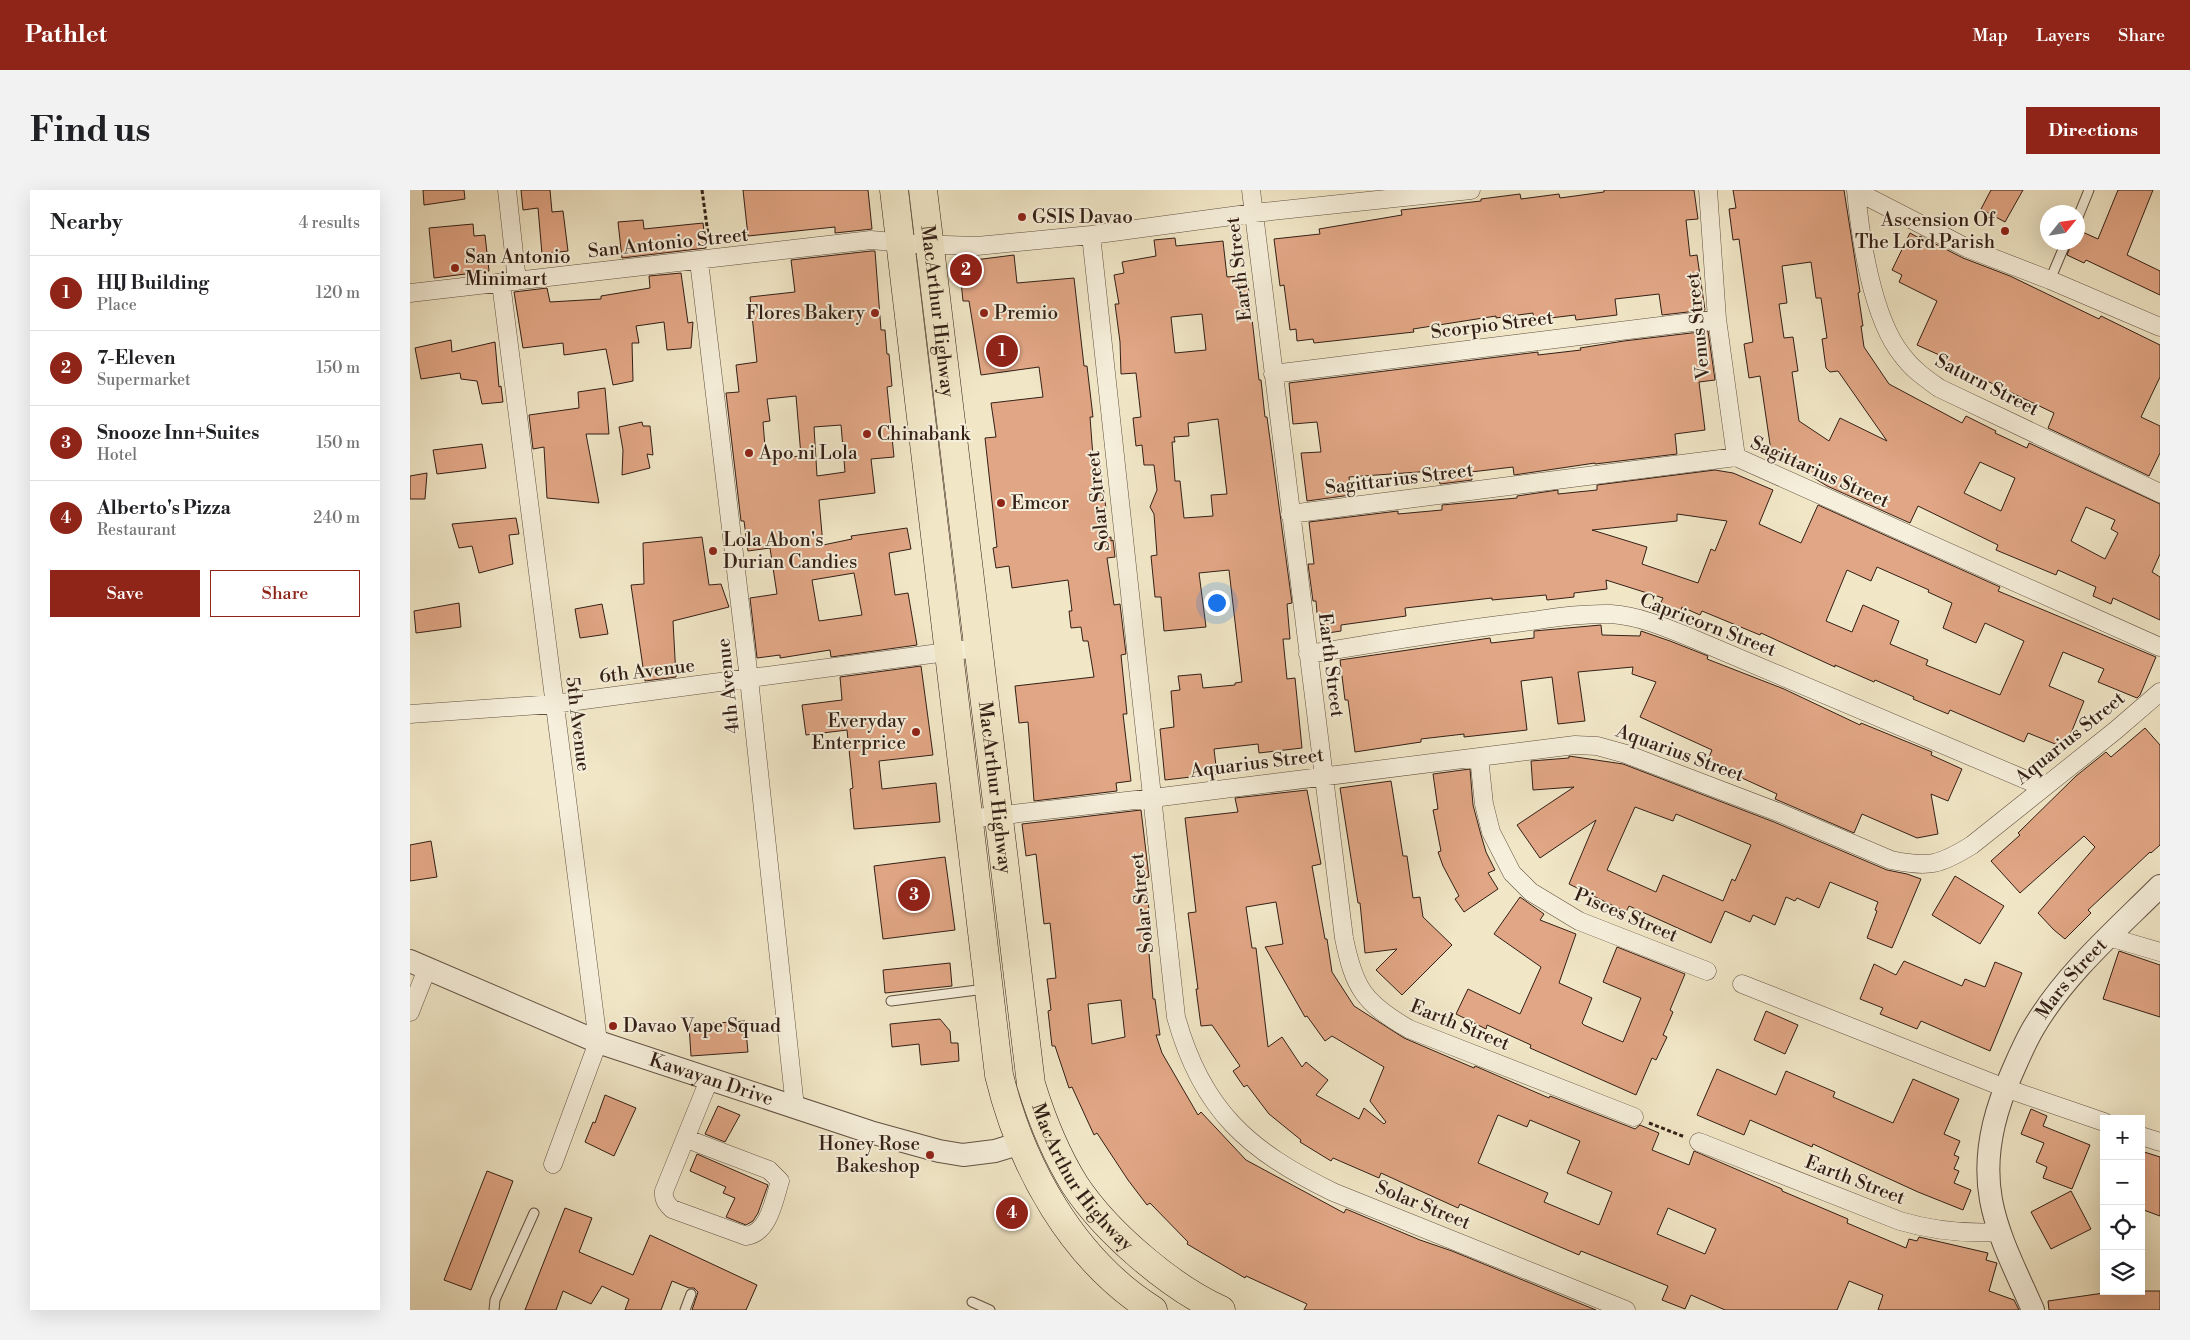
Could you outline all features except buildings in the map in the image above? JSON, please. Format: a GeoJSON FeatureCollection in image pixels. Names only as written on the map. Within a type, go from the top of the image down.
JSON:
{"type":"FeatureCollection","features":[{"type":"Feature","properties":{"kind":"main road","name":"MacArthur Highway"},"geometry":{"type":"LineString","coordinates":[[894,190],[999,1075],[1011,1120],[1021,1143],[1042,1186],[1064,1223],[1091,1257],[1140,1307]]}},
{"type":"Feature","properties":{"kind":"main road","name":"MacArthur Highway"},"geometry":{"type":"LineString","coordinates":[[923,190],[1025,1050],[1031,1084],[1046,1131],[1075,1185],[1098,1214],[1151,1266],[1205,1303],[1220,1310]]}},
{"type":"Feature","properties":{"kind":"street","name":"5th Avenue"},"geometry":{"type":"LineString","coordinates":[[507,190],[509,282],[554,704],[598,1042],[553,1164]]}},
{"type":"Feature","properties":{"kind":"street","name":"Earth Street"},"geometry":{"type":"LineString","coordinates":[[1251,190],[1290,514],[1344,938],[1350,970],[1365,996],[1384,1014],[1409,1029],[1634,1117]]}},
{"type":"Feature","properties":{"kind":"street","name":"San Antonio Street"},"geometry":{"type":"LineString","coordinates":[[410,293],[871,240],[977,246],[1090,235],[1254,213],[1471,190]]}},
{"type":"Feature","properties":{"kind":"street","name":"Venus Street"},"geometry":{"type":"LineString","coordinates":[[1708,190],[1717,319],[1736,457]]}},
{"type":"Feature","properties":{"kind":"street"},"geometry":{"type":"LineString","coordinates":[[1856,190],[1967,248],[2050,280],[2160,327]]}},
{"type":"Feature","properties":{"kind":"street","name":"Saturn Street"},"geometry":{"type":"LineString","coordinates":[[1856,190],[1866,258],[1877,303],[1890,335],[1901,354],[1920,375],[1939,388],[2160,493]]}},
{"type":"Feature","properties":{"kind":"street","name":"Solar Street"},"geometry":{"type":"LineString","coordinates":[[1090,235],[1176,1018],[1183,1044],[1195,1072],[1206,1093],[1227,1120],[1247,1139],[1300,1176],[1333,1192],[1623,1308]]}},
{"type":"Feature","properties":{"kind":"street","name":"4th Avenue"},"geometry":{"type":"LineString","coordinates":[[705,260],[795,1107]]}},
{"type":"Feature","properties":{"kind":"street","name":"Scorpio Street"},"geometry":{"type":"LineString","coordinates":[[1273,374],[1717,319]]}},
{"type":"Feature","properties":{"kind":"street","name":"Sagittarius Street"},"geometry":{"type":"LineString","coordinates":[[1290,514],[1736,457],[2160,647]]}},
{"type":"Feature","properties":{"kind":"street","name":"Capricorn Street"},"geometry":{"type":"LineString","coordinates":[[1308,654],[1445,632],[1580,615],[1610,614],[1633,617],[1687,636],[2043,787]]}},
{"type":"Feature","properties":{"kind":"street","name":"6th Avenue"},"geometry":{"type":"LineString","coordinates":[[410,714],[554,704],[977,648]]}},
{"type":"Feature","properties":{"kind":"street","name":"Aquarius Street"},"geometry":{"type":"LineString","coordinates":[[968,819],[1153,798],[1575,745],[1597,746],[1626,754],[1778,812],[1891,860],[1914,865],[1932,865],[1953,858],[1972,845],[2116,730],[2160,692]]}},
{"type":"Feature","properties":{"kind":"street","name":"Pisces Street"},"geometry":{"type":"LineString","coordinates":[[1479,757],[1484,804],[1491,832],[1512,873],[1531,892],[1579,921],[1707,971]]}},
{"type":"Feature","properties":{"kind":"street","name":"Mars Street"},"geometry":{"type":"LineString","coordinates":[[2033,1310],[2000,1232],[1991,1201],[1988,1172],[1989,1142],[1995,1116],[2005,1088],[2033,1028],[2047,1007],[2071,977],[2160,886]]}},
{"type":"Feature","properties":{"kind":"street"},"geometry":{"type":"LineString","coordinates":[[2109,937],[2160,952]]}},
{"type":"Feature","properties":{"kind":"street"},"geometry":{"type":"LineString","coordinates":[[410,1012],[419,965]]}},
{"type":"Feature","properties":{"kind":"street","name":"Kawayan Drive"},"geometry":{"type":"LineString","coordinates":[[419,965],[598,1042],[870,1132],[950,1154],[984,1154],[1021,1143]]}},
{"type":"Feature","properties":{"kind":"street"},"geometry":{"type":"LineString","coordinates":[[1742,984],[2005,1088],[2100,1121]]}},
{"type":"Feature","properties":{"kind":"street"},"geometry":{"type":"LineString","coordinates":[[687,1139],[769,1170],[780,1181],[774,1203],[763,1225],[757,1232],[746,1236],[672,1208],[666,1204],[664,1198],[664,1191],[687,1139],[709,1080]]}},
{"type":"Feature","properties":{"kind":"street"},"geometry":{"type":"LineString","coordinates":[[2145,1137],[2160,1142]]}},
{"type":"Feature","properties":{"kind":"street","name":"Earth Street"},"geometry":{"type":"LineString","coordinates":[[1699,1142],[1915,1225],[1956,1233],[2000,1232]]}},
{"type":"Feature","properties":{"kind":"lane"},"geometry":{"type":"LineString","coordinates":[[2083,205],[2089,190]]}},
{"type":"Feature","properties":{"kind":"lane"},"geometry":{"type":"LineString","coordinates":[[2050,280],[2063,250]]}},
{"type":"Feature","properties":{"kind":"lane"},"geometry":{"type":"LineString","coordinates":[[891,1001],[988,988]]}},
{"type":"Feature","properties":{"kind":"lane"},"geometry":{"type":"LineString","coordinates":[[494,1310],[495,1300],[534,1213]]}},
{"type":"Feature","properties":{"kind":"lane"},"geometry":{"type":"LineString","coordinates":[[685,1310],[691,1294]]}},
{"type":"Feature","properties":{"kind":"lane"},"geometry":{"type":"LineString","coordinates":[[972,1302],[990,1310]]}},
{"type":"Feature","properties":{"kind":"path"},"geometry":{"type":"LineString","coordinates":[[702,190],[705,260]]}},
{"type":"Feature","properties":{"kind":"path"},"geometry":{"type":"LineString","coordinates":[[1634,1117],[1699,1142]]}},
{"type":"Feature","properties":{"kind":"place","name":"GSIS Davao"},"geometry":{"type":"Point","coordinates":[1022,217]}},
{"type":"Feature","properties":{"kind":"place","name":"Ascension Of The Lord Parish"},"geometry":{"type":"Point","coordinates":[2005,231]}},
{"type":"Feature","properties":{"kind":"place","name":"San Antonio Minimart"},"geometry":{"type":"Point","coordinates":[455,268]}},
{"type":"Feature","properties":{"kind":"place","name":"7-Eleven"},"geometry":{"type":"Point","coordinates":[966,270]}},
{"type":"Feature","properties":{"kind":"place","name":"Flores Bakery"},"geometry":{"type":"Point","coordinates":[875,313]}},
{"type":"Feature","properties":{"kind":"place","name":"Premio"},"geometry":{"type":"Point","coordinates":[984,313]}},
{"type":"Feature","properties":{"kind":"place","name":"HIJ Building"},"geometry":{"type":"Point","coordinates":[1002,351]}},
{"type":"Feature","properties":{"kind":"place","name":"Chinabank"},"geometry":{"type":"Point","coordinates":[867,434]}},
{"type":"Feature","properties":{"kind":"place","name":"Apo ni Lola"},"geometry":{"type":"Point","coordinates":[749,453]}},
{"type":"Feature","properties":{"kind":"place","name":"Emcor"},"geometry":{"type":"Point","coordinates":[1001,503]}},
{"type":"Feature","properties":{"kind":"place","name":"Lola Abon's Durian Candies"},"geometry":{"type":"Point","coordinates":[713,551]}},
{"type":"Feature","properties":{"kind":"place","name":"Everyday Enterprice"},"geometry":{"type":"Point","coordinates":[916,732]}},
{"type":"Feature","properties":{"kind":"place","name":"Snooze Inn+Suites"},"geometry":{"type":"Point","coordinates":[914,895]}},
{"type":"Feature","properties":{"kind":"place","name":"Davao Vape Squad"},"geometry":{"type":"Point","coordinates":[613,1026]}},
{"type":"Feature","properties":{"kind":"place","name":"Honey Rose Bakeshop"},"geometry":{"type":"Point","coordinates":[930,1155]}},
{"type":"Feature","properties":{"kind":"place","name":"Alberto's Pizza"},"geometry":{"type":"Point","coordinates":[1012,1213]}}]}
